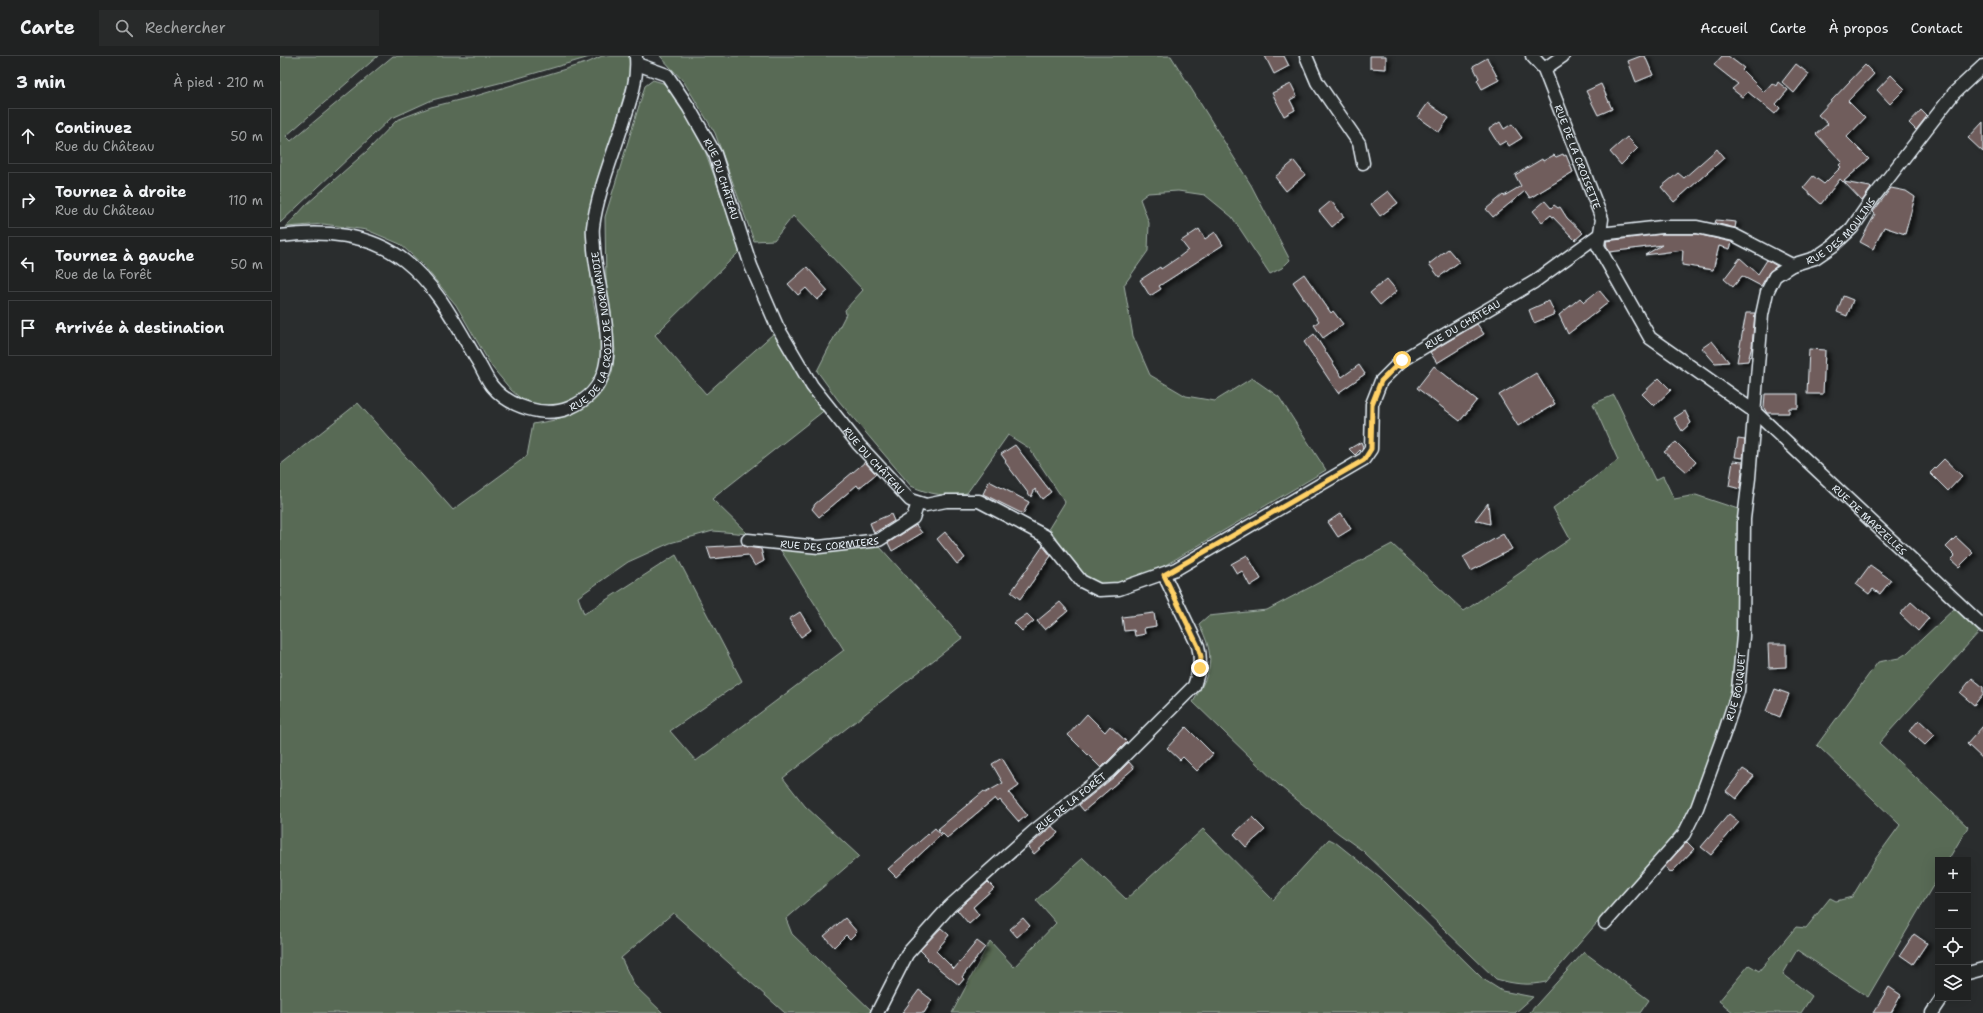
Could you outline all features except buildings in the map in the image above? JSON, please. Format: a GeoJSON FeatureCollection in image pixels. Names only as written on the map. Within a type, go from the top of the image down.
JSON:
{"type":"FeatureCollection","features":[{"type":"Feature","properties":{"kind":"street"},"geometry":{"type":"LineString","coordinates":[[1306,56],[1318,82],[1359,142],[1363,163]]}},
{"type":"Feature","properties":{"kind":"street","name":"RUE DE LA CROISETTE"},"geometry":{"type":"LineString","coordinates":[[1532,56],[1544,69],[1602,219],[1598,246],[1650,338],[1755,412]]}},
{"type":"Feature","properties":{"kind":"street"},"geometry":{"type":"LineString","coordinates":[[1544,69],[1563,56]]}},
{"type":"Feature","properties":{"kind":"street","name":"RUE DE LA CROIX DE NORMANDIE"},"geometry":{"type":"LineString","coordinates":[[280,236],[306,232],[333,234],[362,240],[384,248],[404,260],[422,275],[443,303],[493,387],[514,404],[536,412],[560,412],[586,401],[602,380],[606,366],[607,346],[595,261],[593,228],[598,203],[633,93],[637,72],[636,60]]}},
{"type":"Feature","properties":{"kind":"street","name":"RUE DU CHÂTEAU"},"geometry":{"type":"LineString","coordinates":[[636,60],[667,75],[689,108],[715,154],[751,266],[777,326],[812,386],[859,445],[910,500],[926,505],[946,501],[979,501],[1045,536],[1081,581],[1099,590],[1119,589],[1164,575],[1364,460],[1371,449],[1372,404],[1381,381],[1402,360],[1534,282],[1600,234],[1662,227],[1697,227],[1734,235],[1792,265]]}},
{"type":"Feature","properties":{"kind":"street","name":"RUE DES MOULINS"},"geometry":{"type":"LineString","coordinates":[[1755,412],[1762,315],[1767,292],[1775,276],[1792,265],[1815,258],[1834,245],[1852,228],[1873,198],[1954,94],[1983,66]]}},
{"type":"Feature","properties":{"kind":"street","name":"RUE DE MARZELLES"},"geometry":{"type":"LineString","coordinates":[[1755,412],[1982,624]]}},
{"type":"Feature","properties":{"kind":"street","name":"RUE BOUQUET"},"geometry":{"type":"LineString","coordinates":[[1605,923],[1684,834],[1697,808],[1738,691],[1743,636],[1744,519],[1755,412]]}},
{"type":"Feature","properties":{"kind":"street","name":"RUE DES CORMIERS"},"geometry":{"type":"LineString","coordinates":[[748,540],[818,547],[879,540],[913,518],[918,503]]}},
{"type":"Feature","properties":{"kind":"street","name":"RUE DE LA FORÊT"},"geometry":{"type":"LineString","coordinates":[[877,1013],[907,954],[950,906],[1034,831],[1109,771],[1194,686],[1200,668],[1200,651],[1164,575]]}},
{"type":"Feature","properties":{"kind":"street"},"geometry":{"type":"LineString","coordinates":[[1971,972],[1983,969]]}},
{"type":"Feature","properties":{"kind":"street"},"geometry":{"type":"LineString","coordinates":[[1932,1013],[1940,1001]]}},
{"type":"Feature","properties":{"kind":"green space"},"geometry":{"type":"Polygon","coordinates":[[[280,56],[378,56],[286,136],[291,141],[393,56],[593,56],[515,79],[432,100],[390,119],[280,223],[280,56]]]}},
{"type":"Feature","properties":{"kind":"green space"},"geometry":{"type":"Polygon","coordinates":[[[602,56],[630,56],[630,75],[587,225],[593,300],[602,345],[601,369],[587,390],[573,400],[555,406],[526,403],[511,390],[492,367],[456,305],[423,265],[400,244],[367,230],[323,224],[286,227],[307,204],[367,151],[397,120],[431,107],[479,95],[589,62],[602,56]]]}},
{"type":"Feature","properties":{"kind":"green space"},"geometry":{"type":"Polygon","coordinates":[[[660,56],[1171,56],[1251,185],[1290,260],[1282,268],[1270,274],[1232,217],[1205,195],[1178,191],[1148,193],[1140,199],[1149,223],[1148,251],[1124,285],[1133,336],[1150,375],[1186,396],[1215,401],[1252,378],[1279,397],[1326,470],[1152,573],[1113,585],[1095,584],[1075,565],[1049,528],[1065,502],[1029,448],[1008,435],[967,493],[945,495],[925,491],[911,486],[838,400],[817,371],[846,314],[845,310],[863,290],[793,216],[774,240],[754,241],[715,133],[684,82],[660,56]]]}},
{"type":"Feature","properties":{"kind":"green space"},"geometry":{"type":"Polygon","coordinates":[[[653,80],[663,83],[676,95],[700,137],[741,250],[655,335],[706,394],[774,333],[826,409],[712,499],[748,534],[713,531],[670,543],[628,562],[578,597],[584,614],[676,555],[742,681],[670,731],[696,761],[844,650],[780,549],[880,547],[962,638],[783,778],[805,806],[859,856],[786,919],[792,934],[872,1011],[871,1013],[785,1013],[673,913],[621,958],[634,985],[663,1013],[280,1013],[280,465],[358,403],[453,510],[527,456],[533,424],[555,420],[576,411],[602,391],[612,373],[615,350],[606,286],[605,217],[645,86],[653,80]]]}},
{"type":"Feature","properties":{"kind":"green space"},"geometry":{"type":"Polygon","coordinates":[[[1614,395],[1655,480],[1663,476],[1674,499],[1696,495],[1741,510],[1739,608],[1735,662],[1729,699],[1700,790],[1685,819],[1656,858],[1628,887],[1546,982],[1521,984],[1509,982],[1496,979],[1363,851],[1281,787],[1193,702],[1204,681],[1210,664],[1208,646],[1199,624],[1208,616],[1267,610],[1392,544],[1464,611],[1570,539],[1553,508],[1618,460],[1593,404],[1614,395]]]}},
{"type":"Feature","properties":{"kind":"green space"},"geometry":{"type":"Polygon","coordinates":[[[1956,607],[1980,631],[1879,743],[1968,827],[1950,857],[1935,857],[1935,882],[1868,997],[1797,950],[1783,974],[1812,996],[1801,1013],[1734,1013],[1719,1001],[1749,965],[1759,971],[1796,927],[1806,928],[1830,898],[1836,901],[1852,897],[1876,858],[1900,825],[1817,745],[1878,662],[1899,658],[1907,653],[1956,607]]]}},
{"type":"Feature","properties":{"kind":"green space"},"geometry":{"type":"Polygon","coordinates":[[[1203,829],[1273,900],[1329,839],[1335,842],[1385,882],[1483,979],[1502,991],[1533,997],[1515,1013],[952,1013],[990,941],[1014,967],[1056,923],[1036,900],[1083,858],[1126,899],[1203,829]]]}},
{"type":"Feature","properties":{"kind":"green space"},"geometry":{"type":"Polygon","coordinates":[[[1584,952],[1649,1000],[1640,1013],[1529,1013],[1584,952]]]}},
{"type":"Feature","properties":{"kind":"route"},"geometry":{"type":"LineString","coordinates":[[1200,668],[1201,657],[1198,646],[1164,575],[1364,460],[1371,449],[1372,404],[1381,381],[1402,360]]}}]}
